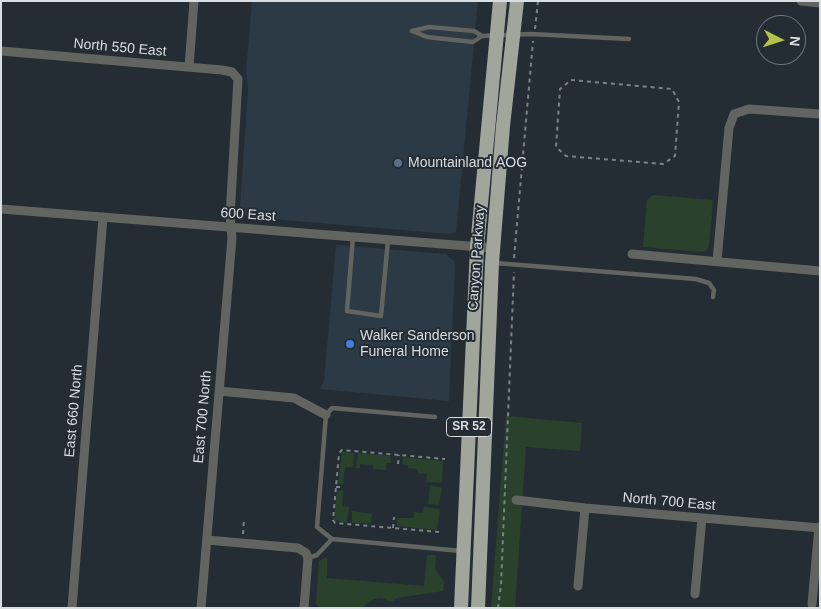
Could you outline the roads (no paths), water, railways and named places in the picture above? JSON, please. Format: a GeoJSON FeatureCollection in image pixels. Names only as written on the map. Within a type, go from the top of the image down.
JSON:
{"type":"FeatureCollection","features":[{"type":"Feature","properties":{"kind":"highway","name":"Canyon Parkway"},"geometry":{"type":"LineString","coordinates":[[461,608],[477,247],[489,37],[500,1]]}},
{"type":"Feature","properties":{"kind":"highway","name":"Canyon Parkway"},"geometry":{"type":"LineString","coordinates":[[478,608],[492,263],[512,35],[517,1]]}},
{"type":"Feature","properties":{"kind":"street"},"geometry":{"type":"LineString","coordinates":[[189,67],[194,1]]}},
{"type":"Feature","properties":{"kind":"street"},"geometry":{"type":"LineString","coordinates":[[802,1],[820,3]]}},
{"type":"Feature","properties":{"kind":"street","name":"North 550 East"},"geometry":{"type":"LineString","coordinates":[[1,51],[228,71],[236,76]]}},
{"type":"Feature","properties":{"kind":"street","name":"East 700 North"},"geometry":{"type":"LineString","coordinates":[[201,608],[231,228],[240,85],[236,76]]}},
{"type":"Feature","properties":{"kind":"street"},"geometry":{"type":"LineString","coordinates":[[718,261],[729,128],[734,114],[749,108],[820,114]]}},
{"type":"Feature","properties":{"kind":"street","name":"600 East"},"geometry":{"type":"LineString","coordinates":[[1,209],[493,248]]}},
{"type":"Feature","properties":{"kind":"street","name":"East 660 North"},"geometry":{"type":"LineString","coordinates":[[72,608],[103,217]]}},
{"type":"Feature","properties":{"kind":"street"},"geometry":{"type":"LineString","coordinates":[[632,254],[820,271]]}},
{"type":"Feature","properties":{"kind":"street"},"geometry":{"type":"LineString","coordinates":[[219,391],[294,398],[326,415]]}},
{"type":"Feature","properties":{"kind":"street","name":"North 700 East"},"geometry":{"type":"LineString","coordinates":[[516,500],[585,508],[819,528]]}},
{"type":"Feature","properties":{"kind":"street"},"geometry":{"type":"LineString","coordinates":[[578,586],[585,508]]}},
{"type":"Feature","properties":{"kind":"street"},"geometry":{"type":"LineString","coordinates":[[695,594],[702,518]]}},
{"type":"Feature","properties":{"kind":"street"},"geometry":{"type":"LineString","coordinates":[[812,604],[819,528]]}},
{"type":"Feature","properties":{"kind":"street"},"geometry":{"type":"LineString","coordinates":[[207,540],[302,550],[308,558],[304,608]]}},
{"type":"Feature","properties":{"kind":"lane"},"geometry":{"type":"LineString","coordinates":[[489,37],[474,31],[429,27],[412,31],[427,37],[473,42],[489,37],[534,34],[629,39]]}},
{"type":"Feature","properties":{"kind":"lane"},"geometry":{"type":"LineString","coordinates":[[353,237],[347,311],[381,316],[388,240]]}},
{"type":"Feature","properties":{"kind":"lane"},"geometry":{"type":"LineString","coordinates":[[492,263],[696,280],[709,283],[714,290],[713,297]]}},
{"type":"Feature","properties":{"kind":"lane"},"geometry":{"type":"LineString","coordinates":[[435,417],[332,408],[326,415],[317,527],[332,539],[464,552]]}},
{"type":"Feature","properties":{"kind":"lane"},"geometry":{"type":"LineString","coordinates":[[308,558],[317,555],[332,539]]}},
{"type":"Feature","properties":{"kind":"place","name":"Mountainland AOG"},"geometry":{"type":"Point","coordinates":[398,163]}},
{"type":"Feature","properties":{"kind":"place","name":"Walker Sanderson Funeral Home"},"geometry":{"type":"Point","coordinates":[350,344]}}]}
